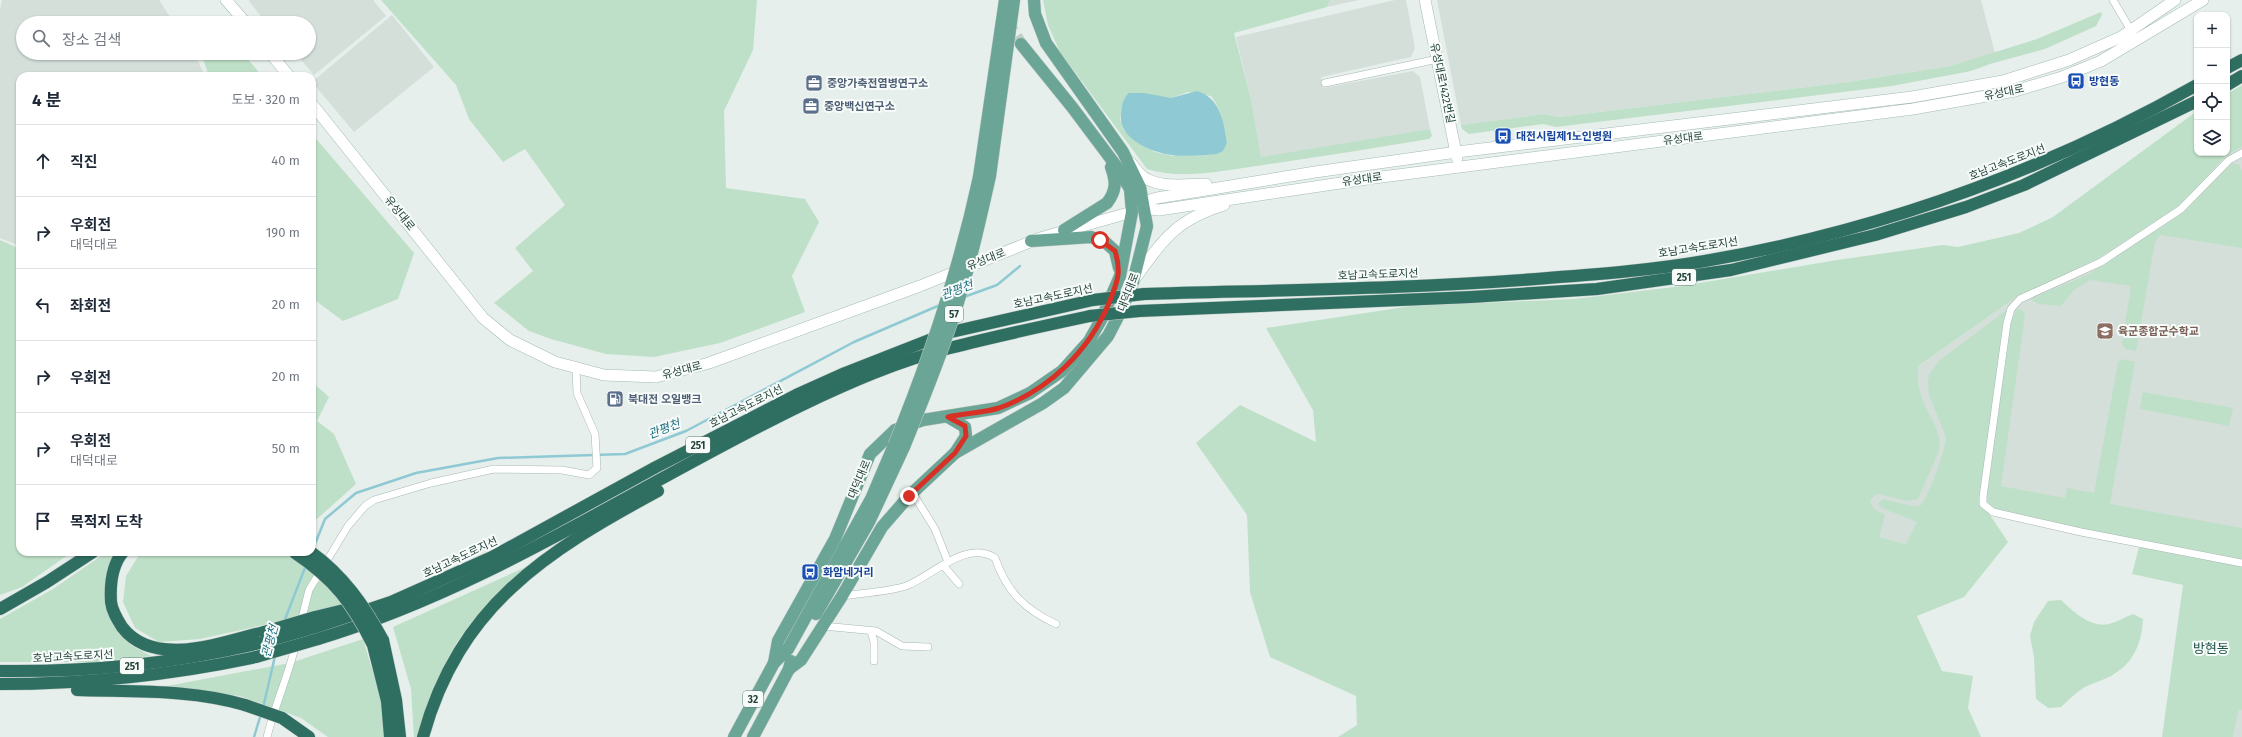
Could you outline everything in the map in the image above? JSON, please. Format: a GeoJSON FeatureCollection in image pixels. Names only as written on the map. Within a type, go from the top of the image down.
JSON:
{"type":"FeatureCollection","features":[{"type":"Feature","properties":{"kind":"highway"},"geometry":{"type":"LineString","coordinates":[[2230,66],[2242,60]]}},
{"type":"Feature","properties":{"kind":"highway"},"geometry":{"type":"LineString","coordinates":[[2230,82],[2242,76]]}},
{"type":"Feature","properties":{"kind":"highway","name":"호남고속도로지선"},"geometry":{"type":"LineString","coordinates":[[316,628],[397,593],[414,592],[504,550],[656,467],[796,395],[845,373],[947,333],[1093,300],[1144,294],[1476,284],[1614,273],[1704,261],[1791,244],[1880,220],[1962,193],[2062,154],[2194,88]]}},
{"type":"Feature","properties":{"kind":"highway","name":"251"},"geometry":{"type":"LineString","coordinates":[[0,685],[94,682],[153,676],[256,657],[316,628],[393,615],[497,568],[800,406],[899,364],[948,348],[1090,316],[1140,311],[1472,297],[1597,289],[1731,270],[1875,235],[1966,207],[2037,179],[2194,102]]}},
{"type":"Feature","properties":{"kind":"highway"},"geometry":{"type":"LineString","coordinates":[[423,737],[440,687],[454,658],[489,609],[524,576],[584,533],[791,419],[800,406]]}},
{"type":"Feature","properties":{"kind":"highway"},"geometry":{"type":"LineString","coordinates":[[316,555],[324,561],[348,586],[367,610],[396,700],[400,737]]}},
{"type":"Feature","properties":{"kind":"highway"},"geometry":{"type":"LineString","coordinates":[[0,609],[47,582],[87,556]]}},
{"type":"Feature","properties":{"kind":"highway"},"geometry":{"type":"LineString","coordinates":[[120,556],[115,564],[112,577],[112,604],[115,615],[122,627],[141,643],[174,651],[316,628]]}},
{"type":"Feature","properties":{"kind":"highway"},"geometry":{"type":"LineString","coordinates":[[301,556],[319,569],[341,592],[378,642],[387,701],[390,737]]}},
{"type":"Feature","properties":{"kind":"highway","name":"호남고속도로지선"},"geometry":{"type":"LineString","coordinates":[[0,671],[91,670],[152,664],[212,654],[262,637]]}},
{"type":"Feature","properties":{"kind":"highway"},"geometry":{"type":"LineString","coordinates":[[0,685],[192,694],[225,699],[282,718],[309,737]]}},
{"type":"Feature","properties":{"kind":"main road"},"geometry":{"type":"LineString","coordinates":[[226,0],[240,16]]}},
{"type":"Feature","properties":{"kind":"main road","name":"57"},"geometry":{"type":"LineString","coordinates":[[985,177],[1005,0]]}},
{"type":"Feature","properties":{"kind":"main road","name":"57"},"geometry":{"type":"LineString","coordinates":[[899,446],[919,383],[948,301],[985,177],[1014,0]]}},
{"type":"Feature","properties":{"kind":"main road"},"geometry":{"type":"LineString","coordinates":[[1034,0],[1035,14],[1046,43],[1139,174],[1155,182],[1171,184],[1235,185]]}},
{"type":"Feature","properties":{"kind":"main road","name":"유성대로1422번길"},"geometry":{"type":"LineString","coordinates":[[1424,0],[1457,152],[1458,167]]}},
{"type":"Feature","properties":{"kind":"main road","name":"유성대로"},"geometry":{"type":"LineString","coordinates":[[1137,210],[1150,200],[1157,198],[1235,185],[1457,152],[1912,97],[2003,81],[2069,60],[2122,37],[2175,0]]}},
{"type":"Feature","properties":{"kind":"main road","name":"유성대로"},"geometry":{"type":"LineString","coordinates":[[316,109],[483,318],[510,340],[555,362],[576,368],[604,375],[656,377],[709,363],[920,286],[1031,241],[1064,230],[1137,210],[1160,210],[1458,167],[1913,109],[2015,91],[2062,77],[2101,62],[2203,0]]}},
{"type":"Feature","properties":{"kind":"main road"},"geometry":{"type":"LineString","coordinates":[[1021,44],[1050,77],[1106,154],[1130,189],[1137,210]]}},
{"type":"Feature","properties":{"kind":"main road"},"geometry":{"type":"LineString","coordinates":[[276,60],[286,72]]}},
{"type":"Feature","properties":{"kind":"main road"},"geometry":{"type":"LineString","coordinates":[[1123,152],[1140,187],[1137,210]]}},
{"type":"Feature","properties":{"kind":"main road"},"geometry":{"type":"LineString","coordinates":[[1064,230],[1107,203],[1112,197],[1116,180],[1106,154]]}},
{"type":"Feature","properties":{"kind":"main road","name":"32"},"geometry":{"type":"LineString","coordinates":[[1133,282],[1161,242],[1183,223],[1222,206],[1257,195]]}},
{"type":"Feature","properties":{"kind":"main road","name":"대덕대로"},"geometry":{"type":"LineString","coordinates":[[734,737],[774,662],[778,641],[835,539],[870,454],[895,430],[922,420],[998,408],[1030,393],[1062,371],[1090,341],[1101,320],[1120,276],[1137,210]]}},
{"type":"Feature","properties":{"kind":"main road","name":"대덕대로"},"geometry":{"type":"LineString","coordinates":[[789,669],[801,660],[824,626],[882,527],[912,492],[955,453],[1044,403],[1064,388],[1108,336],[1122,309],[1133,282],[1147,226],[1137,210]]}},
{"type":"Feature","properties":{"kind":"main road"},"geometry":{"type":"LineString","coordinates":[[1031,241],[1090,237],[1100,240],[1115,251],[1120,276]]}},
{"type":"Feature","properties":{"kind":"main road"},"geometry":{"type":"LineString","coordinates":[[1124,260],[1132,256],[1135,262],[1133,282]]}},
{"type":"Feature","properties":{"kind":"main road"},"geometry":{"type":"LineString","coordinates":[[948,417],[965,426],[966,436],[955,453]]}},
{"type":"Feature","properties":{"kind":"main road","name":"대덕대로"},"geometry":{"type":"LineString","coordinates":[[774,662],[788,649],[899,446]]}},
{"type":"Feature","properties":{"kind":"main road","name":"대덕대로"},"geometry":{"type":"LineString","coordinates":[[753,737],[789,669],[792,655],[869,522],[899,446]]}},
{"type":"Feature","properties":{"kind":"street"},"geometry":{"type":"LineString","coordinates":[[2113,0],[2137,41]]}},
{"type":"Feature","properties":{"kind":"street"},"geometry":{"type":"LineString","coordinates":[[1325,83],[1438,60]]}},
{"type":"Feature","properties":{"kind":"street"},"geometry":{"type":"LineString","coordinates":[[2242,153],[2229,160],[2181,209],[2101,262],[2020,299],[2011,309],[2007,323],[1983,497],[1983,504],[1993,512],[2081,532],[2242,563]]}},
{"type":"Feature","properties":{"kind":"street"},"geometry":{"type":"LineString","coordinates":[[266,737],[276,703],[290,666],[309,590],[348,526],[365,506],[374,500],[424,485],[494,469],[562,470],[589,475],[597,468],[595,434],[577,393],[576,368]]}},
{"type":"Feature","properties":{"kind":"street"},"geometry":{"type":"LineString","coordinates":[[912,492],[935,529],[946,563],[959,584]]}},
{"type":"Feature","properties":{"kind":"street"},"geometry":{"type":"LineString","coordinates":[[842,596],[906,586],[946,563],[977,552],[992,557],[1012,594],[1035,614],[1056,624]]}},
{"type":"Feature","properties":{"kind":"street"},"geometry":{"type":"LineString","coordinates":[[824,626],[871,631],[883,634],[902,646],[928,647]]}},
{"type":"Feature","properties":{"kind":"street"},"geometry":{"type":"LineString","coordinates":[[871,631],[874,642],[874,661]]}},
{"type":"Feature","properties":{"kind":"shaded area"},"geometry":{"type":"Polygon","coordinates":[[[2,0],[159,0],[169,16],[16,16],[16,60],[197,60],[203,72],[16,72],[16,244],[0,238],[0,10],[2,0]]]}},
{"type":"Feature","properties":{"kind":"shaded area"},"geometry":{"type":"Polygon","coordinates":[[[373,0],[386,16],[316,73],[316,72],[311,72],[301,60],[316,60],[316,16],[261,16],[249,1],[373,0]]]}},
{"type":"Feature","properties":{"kind":"shaded area"},"geometry":{"type":"Polygon","coordinates":[[[1330,0],[1359,0],[1327,7],[1330,0]]]}},
{"type":"Feature","properties":{"kind":"shaded area"},"geometry":{"type":"Polygon","coordinates":[[[1395,0],[1406,0],[1415,48],[1411,57],[1321,77],[1323,88],[1413,71],[1420,77],[1430,129],[1261,158],[1251,99],[1236,37],[1395,0]]]}},
{"type":"Feature","properties":{"kind":"shaded area"},"geometry":{"type":"Polygon","coordinates":[[[1437,0],[1981,0],[1995,53],[1950,66],[1848,82],[1558,117],[1544,114],[1461,125],[1437,0]]]}},
{"type":"Feature","properties":{"kind":"shaded area"},"geometry":{"type":"Polygon","coordinates":[[[392,15],[434,67],[354,132],[316,87],[316,79],[392,15]]]}},
{"type":"Feature","properties":{"kind":"shaded area","name":"육군종합군수학교"},"geometry":{"type":"Polygon","coordinates":[[[2242,147],[2242,566],[2080,536],[1988,512],[1906,544],[1879,537],[1861,506],[1918,366],[2018,296],[2099,258],[2179,207],[2226,156],[2230,156],[2230,154],[2242,147]]]}},
{"type":"Feature","properties":{"kind":"shaded area"},"geometry":{"type":"Polygon","coordinates":[[[2242,695],[2242,737],[2233,737],[2242,695]]]}},
{"type":"Feature","properties":{"kind":"green space"},"geometry":{"type":"Polygon","coordinates":[[[381,0],[757,0],[753,50],[724,111],[726,188],[805,199],[819,222],[792,276],[805,312],[720,343],[654,357],[606,354],[551,339],[529,331],[494,303],[533,271],[515,248],[565,205],[525,149],[503,162],[469,119],[456,85],[381,0]]]}},
{"type":"Feature","properties":{"kind":"green space"},"geometry":{"type":"Polygon","coordinates":[[[1043,0],[1330,0],[1327,7],[1234,33],[1251,99],[1261,157],[1430,129],[1432,136],[1429,139],[1208,173],[1177,174],[1147,169],[1060,52],[1048,25],[1043,0]],[[1188,92],[1171,98],[1125,97],[1120,119],[1123,129],[1137,142],[1155,152],[1173,156],[1209,155],[1227,143],[1222,118],[1211,96],[1188,92]]]}},
{"type":"Feature","properties":{"kind":"green space"},"geometry":{"type":"Polygon","coordinates":[[[2101,12],[2102,15],[2096,26],[2045,49],[1990,64],[1971,71],[1892,86],[1556,127],[1543,124],[1469,134],[1462,129],[1461,125],[1544,114],[1558,117],[1848,82],[1950,66],[2037,39],[2101,12]]]}},
{"type":"Feature","properties":{"kind":"green space"},"geometry":{"type":"Polygon","coordinates":[[[203,60],[249,60],[259,72],[208,72],[203,60]]]}},
{"type":"Feature","properties":{"kind":"green space"},"geometry":{"type":"Polygon","coordinates":[[[2242,85],[2242,147],[2230,154],[2230,120],[2230,92],[2242,85]]]}},
{"type":"Feature","properties":{"kind":"green space"},"geometry":{"type":"Polygon","coordinates":[[[2194,113],[2194,156],[2226,156],[2179,207],[2099,258],[2018,296],[1918,366],[1920,390],[1925,405],[1937,430],[1940,444],[1939,451],[1918,499],[1906,501],[1879,494],[1875,495],[1870,501],[1874,509],[1885,515],[1879,537],[1906,544],[1917,522],[1882,508],[1878,504],[1883,499],[1913,506],[1920,506],[1932,484],[1943,452],[1946,437],[1929,395],[1929,375],[1939,361],[2009,308],[2000,346],[1981,507],[1988,512],[2008,542],[1964,597],[1917,616],[1942,671],[1973,676],[1968,708],[1981,737],[1338,737],[1357,725],[1356,696],[1270,657],[1250,592],[1247,515],[1196,443],[1240,405],[1316,442],[1313,410],[1266,328],[1411,306],[1574,299],[1682,286],[1837,260],[1943,245],[1958,247],[2019,233],[2053,217],[2194,113]]]}},
{"type":"Feature","properties":{"kind":"green space"},"geometry":{"type":"Polygon","coordinates":[[[316,139],[414,253],[398,299],[343,321],[316,301],[316,139]]]}},
{"type":"Feature","properties":{"kind":"green space"},"geometry":{"type":"Polygon","coordinates":[[[2232,163],[2240,165],[2242,171],[2242,248],[2160,235],[2155,242],[2136,351],[2125,349],[2122,343],[2131,286],[2090,280],[2074,290],[2061,306],[2038,304],[2030,299],[2089,274],[2177,217],[2232,163]]]}},
{"type":"Feature","properties":{"kind":"green space"},"geometry":{"type":"Polygon","coordinates":[[[0,240],[16,247],[16,556],[66,556],[22,587],[0,595],[0,240]]]}},
{"type":"Feature","properties":{"kind":"green space"},"geometry":{"type":"Polygon","coordinates":[[[2017,309],[2022,310],[2025,316],[2001,486],[2065,498],[2067,488],[2094,493],[2118,363],[2121,359],[2135,362],[2110,504],[2242,528],[2242,561],[2084,530],[1997,509],[1991,506],[1986,500],[2010,324],[2017,309]]]}},
{"type":"Feature","properties":{"kind":"green space"},"geometry":{"type":"Polygon","coordinates":[[[316,386],[329,397],[317,421],[334,434],[356,484],[317,519],[316,386]]]}},
{"type":"Feature","properties":{"kind":"green space"},"geometry":{"type":"Polygon","coordinates":[[[2143,392],[2233,408],[2229,426],[2140,409],[2143,392]]]}},
{"type":"Feature","properties":{"kind":"green space"},"geometry":{"type":"Polygon","coordinates":[[[2139,547],[2242,566],[2242,710],[2239,709],[2233,737],[2162,737],[2183,585],[2132,574],[2139,547]]]}},
{"type":"Feature","properties":{"kind":"green space"},"geometry":{"type":"Polygon","coordinates":[[[101,556],[119,556],[110,572],[114,624],[131,645],[151,656],[97,662],[0,662],[0,619],[53,589],[101,556]]]}},
{"type":"Feature","properties":{"kind":"green space"},"geometry":{"type":"Polygon","coordinates":[[[138,556],[290,556],[316,573],[300,617],[200,639],[159,642],[135,628],[123,602],[126,576],[138,556]]]}},
{"type":"Feature","properties":{"kind":"green space"},"geometry":{"type":"Polygon","coordinates":[[[528,566],[481,612],[456,644],[439,677],[418,737],[414,737],[411,689],[393,627],[528,566]]]}},
{"type":"Feature","properties":{"kind":"green space"},"geometry":{"type":"Polygon","coordinates":[[[322,578],[349,606],[304,619],[311,591],[322,578]]]}},
{"type":"Feature","properties":{"kind":"green space"},"geometry":{"type":"Polygon","coordinates":[[[2061,600],[2083,618],[2095,624],[2109,624],[2133,614],[2143,619],[2142,629],[2138,646],[2134,654],[2116,673],[2083,688],[2061,707],[2048,708],[2036,699],[2034,657],[2030,636],[2034,622],[2048,601],[2061,600]]]}},
{"type":"Feature","properties":{"kind":"green space"},"geometry":{"type":"Polygon","coordinates":[[[363,639],[382,702],[386,737],[328,737],[301,718],[240,696],[167,686],[290,663],[363,639]]]}},
{"type":"Feature","properties":{"kind":"water"},"geometry":{"type":"Polygon","coordinates":[[[1197,91],[1205,94],[1211,99],[1220,111],[1227,143],[1223,151],[1217,154],[1194,156],[1164,154],[1138,143],[1125,131],[1122,124],[1121,115],[1124,100],[1129,93],[1144,93],[1171,98],[1197,91]]]}},
{"type":"Feature","properties":{"kind":"waterway","name":"관평천"},"geometry":{"type":"LineString","coordinates":[[964,297],[997,285],[1020,266]]}},
{"type":"Feature","properties":{"kind":"waterway","name":"관평천"},"geometry":{"type":"LineString","coordinates":[[316,542],[325,519],[356,493],[416,473],[498,458],[625,454],[686,431],[854,342],[940,305]]}},
{"type":"Feature","properties":{"kind":"waterway","name":"관평천"},"geometry":{"type":"LineString","coordinates":[[284,622],[306,565]]}},
{"type":"Feature","properties":{"kind":"waterway","name":"관평천"},"geometry":{"type":"LineString","coordinates":[[263,708],[275,656]]}},
{"type":"Feature","properties":{"kind":"waterway","name":"관평천"},"geometry":{"type":"LineString","coordinates":[[254,737],[261,714]]}},
{"type":"Feature","properties":{"kind":"tunnel"},"geometry":{"type":"LineString","coordinates":[[1007,21],[1021,44]]}},
{"type":"Feature","properties":{"kind":"place","name":"방현동"},"geometry":{"type":"Point","coordinates":[2076,81]}},
{"type":"Feature","properties":{"kind":"place","name":"중앙가축전염병연구소"},"geometry":{"type":"Point","coordinates":[814,83]}},
{"type":"Feature","properties":{"kind":"place","name":"중앙백신연구소"},"geometry":{"type":"Point","coordinates":[811,106]}},
{"type":"Feature","properties":{"kind":"place","name":"대전시립제1노인병원"},"geometry":{"type":"Point","coordinates":[1503,136]}},
{"type":"Feature","properties":{"kind":"place","name":"육군종합군수학교"},"geometry":{"type":"Point","coordinates":[2105,331]}},
{"type":"Feature","properties":{"kind":"place","name":"북대전 오일뱅크"},"geometry":{"type":"Point","coordinates":[615,399]}},
{"type":"Feature","properties":{"kind":"place","name":"화암네거리"},"geometry":{"type":"Point","coordinates":[810,572]}},
{"type":"Feature","properties":{"kind":"district","name":"방현동"},"geometry":{"type":"Point","coordinates":[2211,648]}},
{"type":"Feature","properties":{"kind":"route"},"geometry":{"type":"LineString","coordinates":[[909,496],[939,466],[955,453],[966,436],[965,426],[948,417],[998,408],[1030,393],[1062,371],[1090,341],[1120,276],[1119,262],[1115,251],[1105,242],[1100,240]]}}]}
